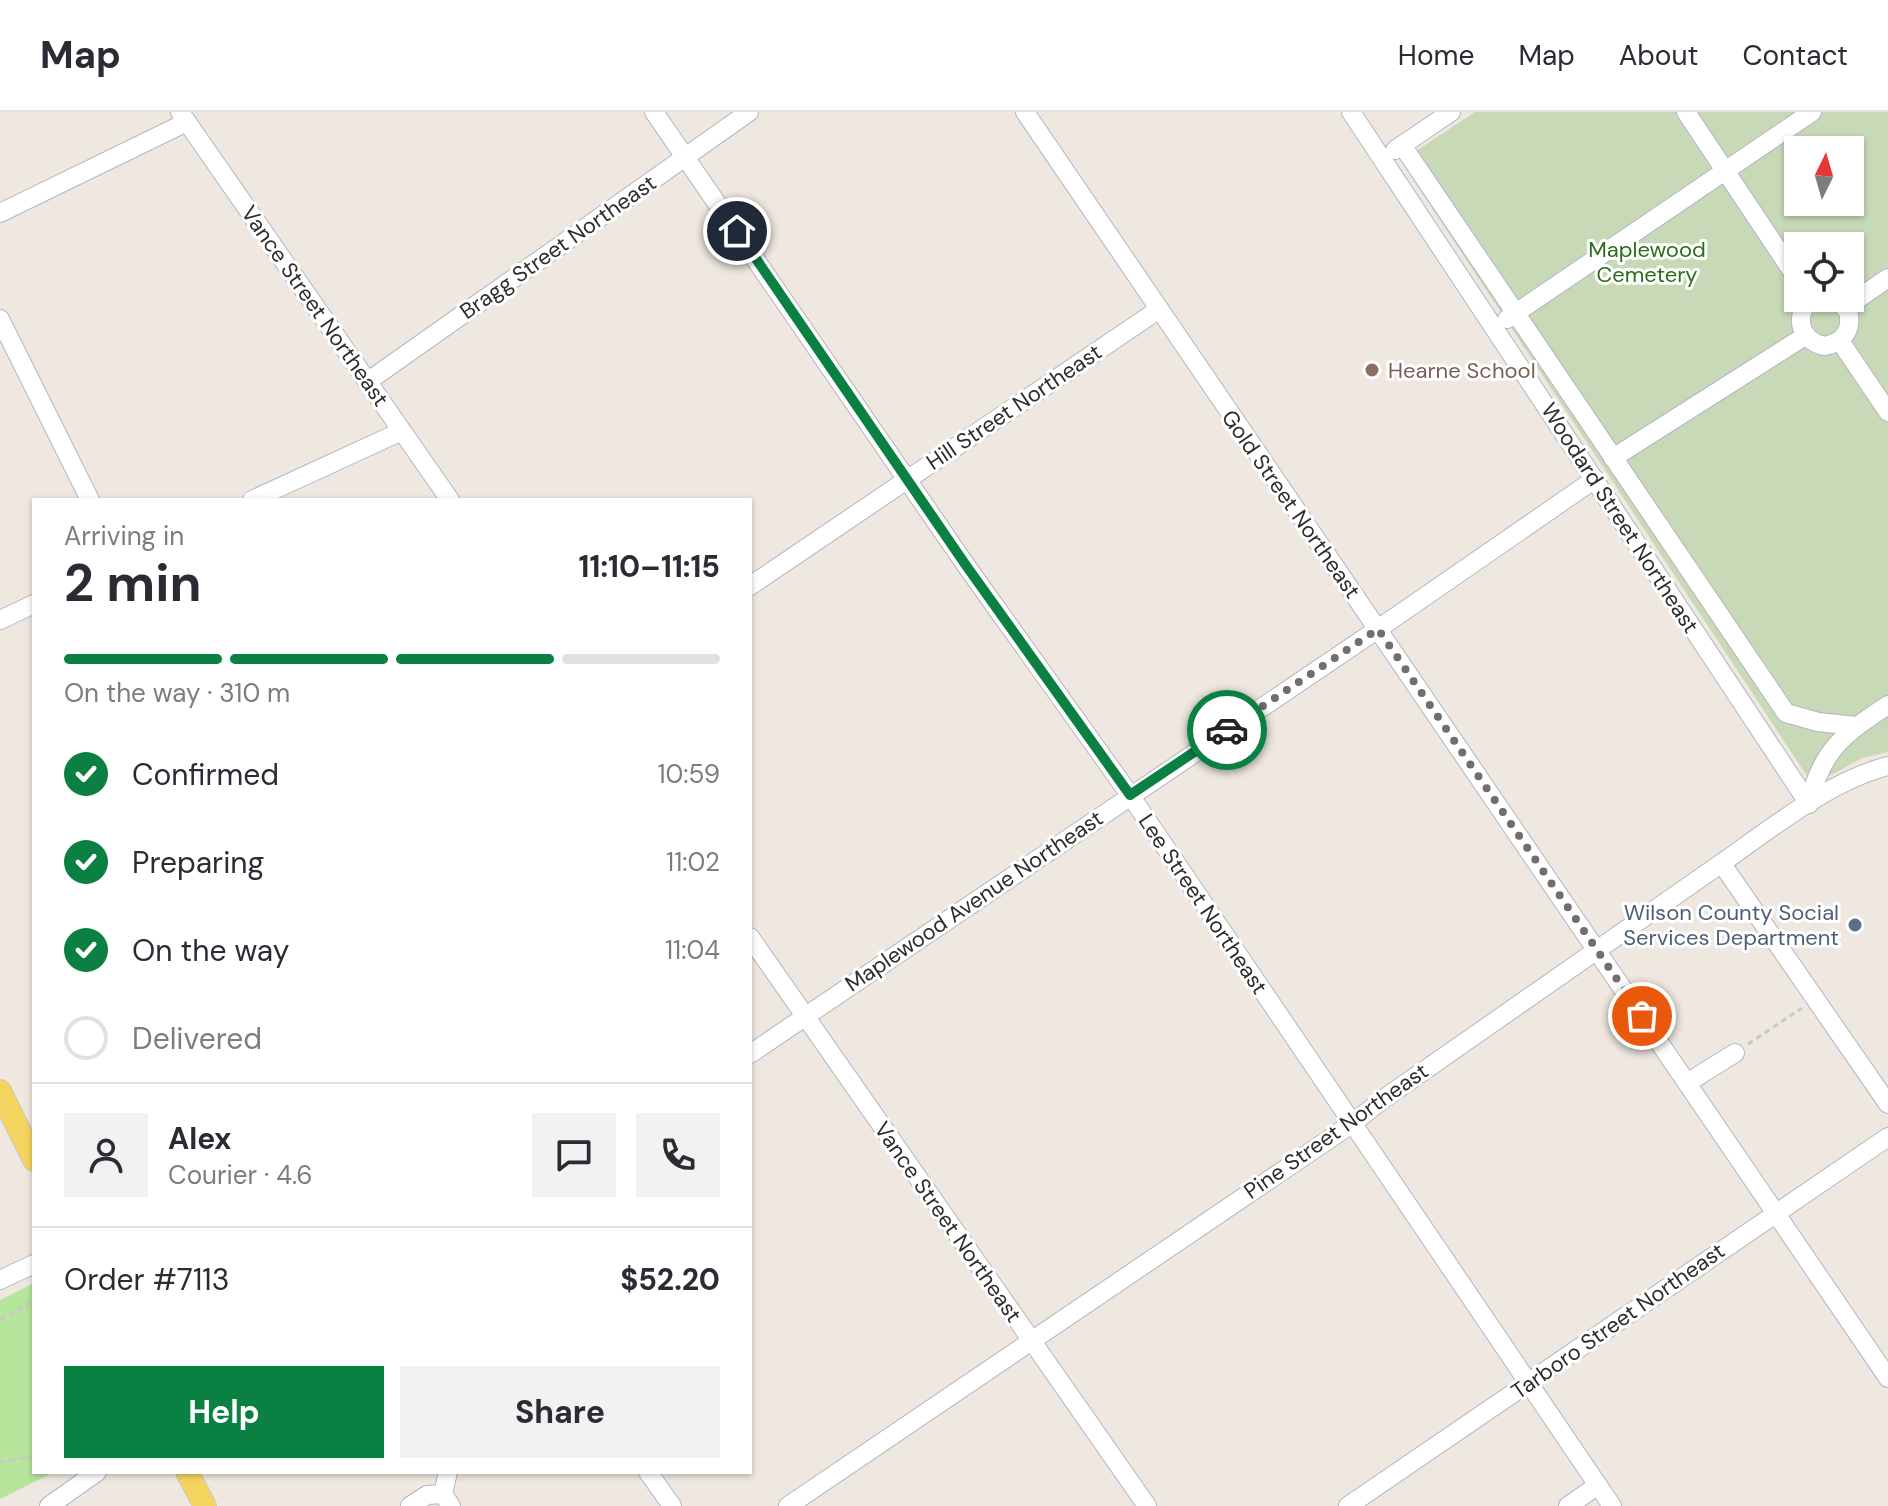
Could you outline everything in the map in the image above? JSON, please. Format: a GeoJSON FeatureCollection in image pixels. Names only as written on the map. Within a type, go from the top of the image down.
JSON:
{"type":"FeatureCollection","features":[{"type":"Feature","properties":{"kind":"main road"},"geometry":{"type":"LineString","coordinates":[[0,1091],[32,1156]]}},
{"type":"Feature","properties":{"kind":"main road"},"geometry":{"type":"LineString","coordinates":[[188,1474],[205,1506]]}},
{"type":"Feature","properties":{"kind":"street","name":"Lee Street Northeast"},"geometry":{"type":"LineString","coordinates":[[654,112],[965,564],[1130,795],[1612,1506]]}},
{"type":"Feature","properties":{"kind":"street","name":"Bragg Street Northeast"},"geometry":{"type":"LineString","coordinates":[[367,382],[749,112]]}},
{"type":"Feature","properties":{"kind":"street","name":"Gold Street Northeast"},"geometry":{"type":"LineString","coordinates":[[1025,112],[1888,1378]]}},
{"type":"Feature","properties":{"kind":"street","name":"Woodard Street Northeast"},"geometry":{"type":"LineString","coordinates":[[1351,112],[1809,804]]}},
{"type":"Feature","properties":{"kind":"street"},"geometry":{"type":"LineString","coordinates":[[1382,158],[1451,112]]}},
{"type":"Feature","properties":{"kind":"street"},"geometry":{"type":"LineString","coordinates":[[1686,112],[1784,259]]}},
{"type":"Feature","properties":{"kind":"street"},"geometry":{"type":"LineString","coordinates":[[1495,327],[1812,112]]}},
{"type":"Feature","properties":{"kind":"street"},"geometry":{"type":"LineString","coordinates":[[0,213],[184,117]]}},
{"type":"Feature","properties":{"kind":"street","name":"Vance Street Northeast"},"geometry":{"type":"LineString","coordinates":[[184,117],[449,498]]}},
{"type":"Feature","properties":{"kind":"street"},"geometry":{"type":"LineString","coordinates":[[1402,145],[1786,713],[1818,722],[1856,726]]}},
{"type":"Feature","properties":{"kind":"street"},"geometry":{"type":"LineString","coordinates":[[1864,290],[1888,278]]}},
{"type":"Feature","properties":{"kind":"street","name":"Hill Street Northeast"},"geometry":{"type":"LineString","coordinates":[[752,585],[1158,310]]}},
{"type":"Feature","properties":{"kind":"street"},"geometry":{"type":"LineString","coordinates":[[1803,312],[1800,324],[1805,336],[1824,346],[1840,341],[1850,326],[1844,312]]}},
{"type":"Feature","properties":{"kind":"street"},"geometry":{"type":"LineString","coordinates":[[0,319],[89,498]]}},
{"type":"Feature","properties":{"kind":"street"},"geometry":{"type":"LineString","coordinates":[[1613,458],[1805,336]]}},
{"type":"Feature","properties":{"kind":"street"},"geometry":{"type":"LineString","coordinates":[[1840,341],[1888,412]]}},
{"type":"Feature","properties":{"kind":"street"},"geometry":{"type":"LineString","coordinates":[[256,498],[402,431]]}},
{"type":"Feature","properties":{"kind":"street","name":"Maplewood Avenue Northeast"},"geometry":{"type":"LineString","coordinates":[[752,1053],[1595,479]]}},
{"type":"Feature","properties":{"kind":"street"},"geometry":{"type":"LineString","coordinates":[[0,620],[32,605]]}},
{"type":"Feature","properties":{"kind":"street"},"geometry":{"type":"LineString","coordinates":[[1809,804],[1816,776],[1829,753],[1856,726],[1888,705]]}},
{"type":"Feature","properties":{"kind":"street","name":"Pine Street Northeast"},"geometry":{"type":"LineString","coordinates":[[788,1506],[1353,1123],[1596,949],[1809,804],[1855,777],[1888,766]]}},
{"type":"Feature","properties":{"kind":"street"},"geometry":{"type":"LineString","coordinates":[[1722,864],[1888,1104]]}},
{"type":"Feature","properties":{"kind":"street","name":"Vance Street Northeast"},"geometry":{"type":"LineString","coordinates":[[752,940],[1147,1506]]}},
{"type":"Feature","properties":{"kind":"street"},"geometry":{"type":"LineString","coordinates":[[1687,1083],[1735,1053]]}},
{"type":"Feature","properties":{"kind":"street","name":"Tarboro Street Northeast"},"geometry":{"type":"LineString","coordinates":[[1348,1506],[1888,1137]]}},
{"type":"Feature","properties":{"kind":"street"},"geometry":{"type":"LineString","coordinates":[[0,1280],[32,1265]]}},
{"type":"Feature","properties":{"kind":"street"},"geometry":{"type":"LineString","coordinates":[[49,1506],[94,1474]]}},
{"type":"Feature","properties":{"kind":"street"},"geometry":{"type":"LineString","coordinates":[[410,1506],[427,1495],[447,1500],[448,1474]]}},
{"type":"Feature","properties":{"kind":"street"},"geometry":{"type":"LineString","coordinates":[[649,1474],[672,1506]]}},
{"type":"Feature","properties":{"kind":"street"},"geometry":{"type":"LineString","coordinates":[[1568,1506],[1598,1485]]}},
{"type":"Feature","properties":{"kind":"path"},"geometry":{"type":"LineString","coordinates":[[1735,1053],[1815,998]]}},
{"type":"Feature","properties":{"kind":"path"},"geometry":{"type":"LineString","coordinates":[[0,1320],[32,1302]]}},
{"type":"Feature","properties":{"kind":"path"},"geometry":{"type":"LineString","coordinates":[[0,1462],[32,1457]]}},
{"type":"Feature","properties":{"kind":"green space","name":"Maplewood Cemetery"},"geometry":{"type":"Polygon","coordinates":[[[1475,112],[1888,112],[1888,752],[1862,758],[1813,785],[1401,161],[1475,112]]]}},
{"type":"Feature","properties":{"kind":"green space"},"geometry":{"type":"Polygon","coordinates":[[[32,1284],[32,1474],[50,1474],[0,1499],[0,1300],[32,1284]]]}},
{"type":"Feature","properties":{"kind":"way so far"},"geometry":{"type":"LineString","coordinates":[[1227,730],[1378,629],[1642,1016]]}},
{"type":"Feature","properties":{"kind":"place","name":"Hearne School"},"geometry":{"type":"Point","coordinates":[1372,370]}},
{"type":"Feature","properties":{"kind":"place","name":"Wilson County Social Services Department"},"geometry":{"type":"Point","coordinates":[1855,925]}},
{"type":"Feature","properties":{"kind":"route"},"geometry":{"type":"LineString","coordinates":[[737,231],[965,564],[1130,795],[1227,730]]}}]}
